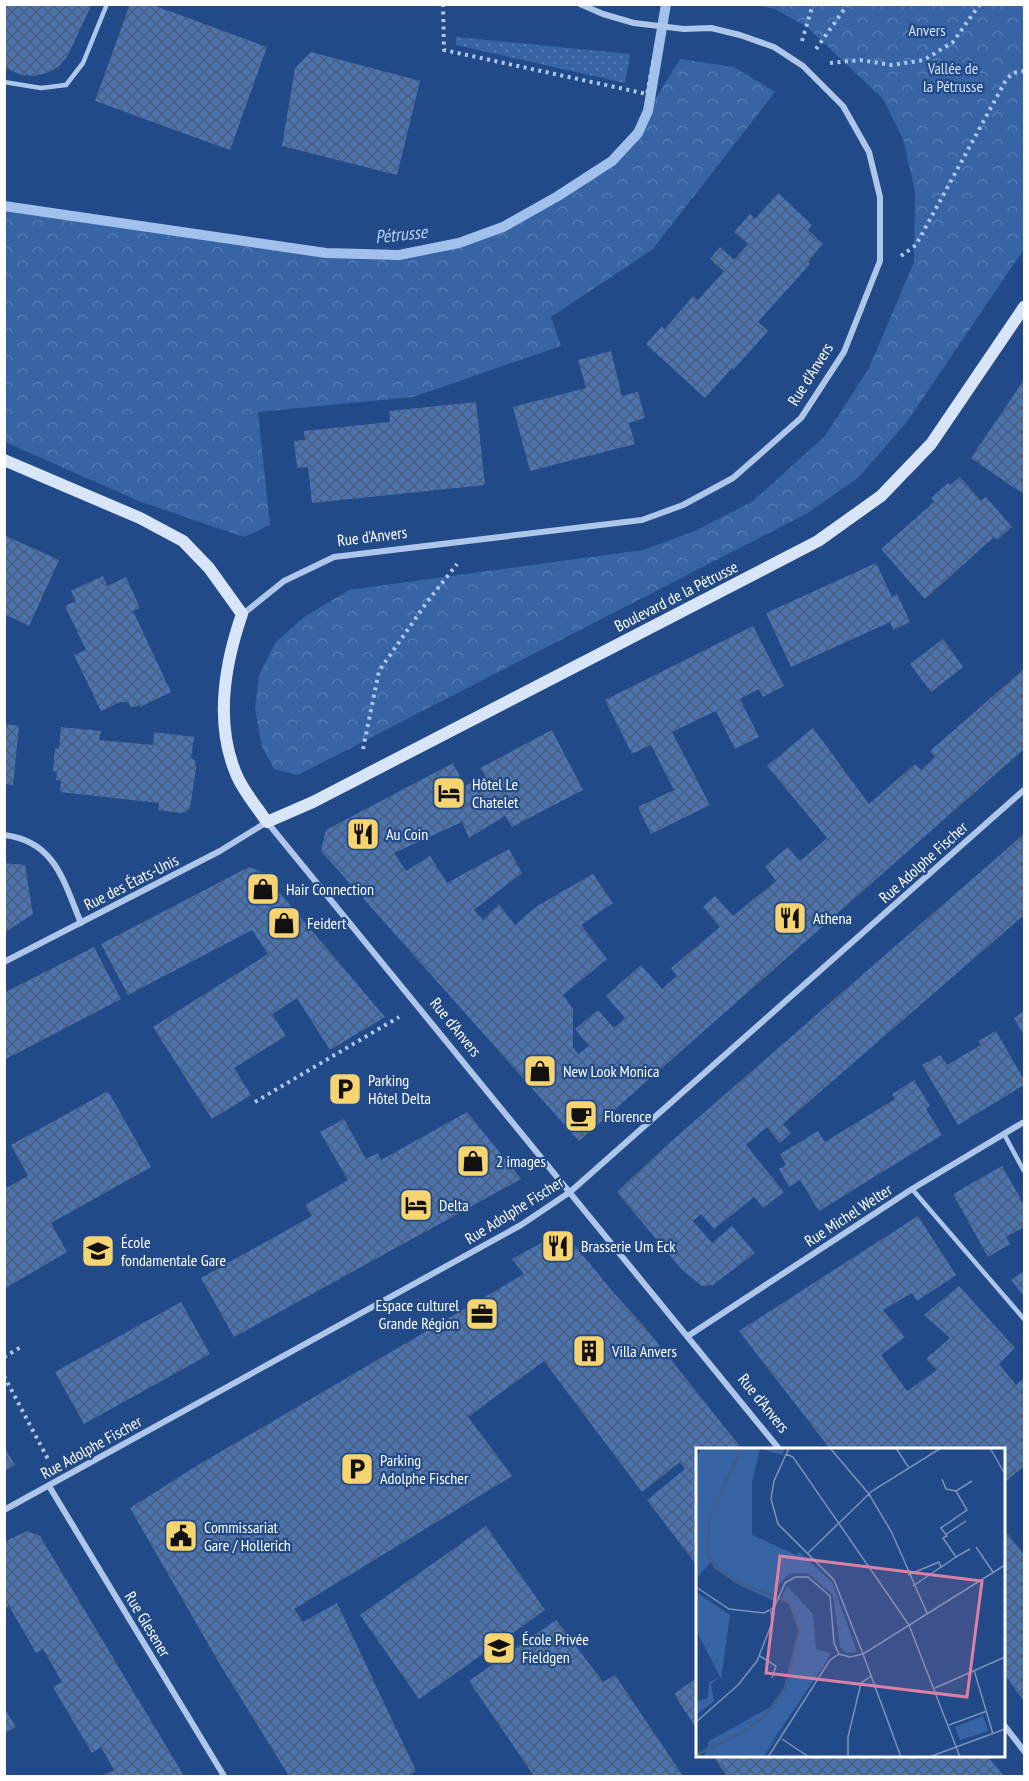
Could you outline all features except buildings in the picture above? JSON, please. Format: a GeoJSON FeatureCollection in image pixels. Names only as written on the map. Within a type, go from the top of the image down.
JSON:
{"type":"FeatureCollection","features":[{"type":"Feature","properties":{"kind":"main road","name":"Boulevard de la Pétrusse"},"geometry":{"type":"LineString","coordinates":[[267,822],[313,802],[818,541],[881,496],[930,444],[1024,307]]}},
{"type":"Feature","properties":{"kind":"main road"},"geometry":{"type":"LineString","coordinates":[[4,460],[140,518],[183,541],[208,568],[242,614]]}},
{"type":"Feature","properties":{"kind":"main road","name":"Rue d'Anvers"},"geometry":{"type":"LineString","coordinates":[[242,614],[232,643],[226,675],[223,718],[237,777],[267,822]]}},
{"type":"Feature","properties":{"kind":"street","name":"Rue d'Anvers"},"geometry":{"type":"LineString","coordinates":[[242,614],[284,580],[334,557],[642,520],[683,505],[733,478],[801,418],[844,352],[880,261],[880,197],[869,152],[843,106],[803,66],[774,47],[711,28],[684,29],[634,23],[580,4]]}},
{"type":"Feature","properties":{"kind":"street","name":"Rue Adolphe Fischer"},"geometry":{"type":"LineString","coordinates":[[4,1510],[521,1225],[570,1192],[1024,790]]}},
{"type":"Feature","properties":{"kind":"street","name":"Rue d'Anvers"},"geometry":{"type":"LineString","coordinates":[[267,822],[779,1448]]}},
{"type":"Feature","properties":{"kind":"street","name":"Rue des États-Unis"},"geometry":{"type":"LineString","coordinates":[[4,962],[220,851],[267,822]]}},
{"type":"Feature","properties":{"kind":"street"},"geometry":{"type":"LineString","coordinates":[[4,835],[16,836],[39,847],[56,864],[81,923]]}},
{"type":"Feature","properties":{"kind":"street","name":"Rue Michel Welter"},"geometry":{"type":"LineString","coordinates":[[688,1336],[912,1189],[1024,1122]]}},
{"type":"Feature","properties":{"kind":"street","name":"Rue Glesener"},"geometry":{"type":"LineString","coordinates":[[49,1486],[224,1776]]}},
{"type":"Feature","properties":{"kind":"street"},"geometry":{"type":"LineString","coordinates":[[1005,1726],[1024,1751]]}},
{"type":"Feature","properties":{"kind":"lane"},"geometry":{"type":"LineString","coordinates":[[4,82],[41,88],[66,85],[83,63],[107,4]]}},
{"type":"Feature","properties":{"kind":"lane"},"geometry":{"type":"LineString","coordinates":[[1004,1134],[1024,1171]]}},
{"type":"Feature","properties":{"kind":"lane"},"geometry":{"type":"LineString","coordinates":[[912,1189],[1024,1319]]}},
{"type":"Feature","properties":{"kind":"path"},"geometry":{"type":"LineString","coordinates":[[443,4],[444,50],[647,94],[654,57]]}},
{"type":"Feature","properties":{"kind":"path"},"geometry":{"type":"LineString","coordinates":[[807,27],[813,4]]}},
{"type":"Feature","properties":{"kind":"path"},"geometry":{"type":"LineString","coordinates":[[803,66],[848,4]]}},
{"type":"Feature","properties":{"kind":"path"},"geometry":{"type":"LineString","coordinates":[[803,66],[860,60],[892,65],[924,60],[953,42],[980,4]]}},
{"type":"Feature","properties":{"kind":"path"},"geometry":{"type":"LineString","coordinates":[[880,261],[898,258],[916,245],[1006,80],[1013,73],[1024,71]]}},
{"type":"Feature","properties":{"kind":"path"},"geometry":{"type":"LineString","coordinates":[[357,779],[379,671],[427,602],[476,540]]}},
{"type":"Feature","properties":{"kind":"path"},"geometry":{"type":"LineString","coordinates":[[255,1102],[418,1006]]}},
{"type":"Feature","properties":{"kind":"path"},"geometry":{"type":"LineString","coordinates":[[4,1357],[21,1347]]}},
{"type":"Feature","properties":{"kind":"path"},"geometry":{"type":"LineString","coordinates":[[4,1376],[60,1480]]}},
{"type":"Feature","properties":{"kind":"green space","name":"Vallée de la Pétrusse"},"geometry":{"type":"Polygon","coordinates":[[[756,5],[1024,5],[1024,249],[906,423],[858,478],[806,514],[298,775],[274,769],[262,747],[255,709],[259,675],[276,642],[304,617],[349,590],[643,550],[695,531],[753,501],[825,436],[869,368],[914,262],[915,191],[903,139],[883,99],[807,27],[775,9],[756,5]]]}},
{"type":"Feature","properties":{"kind":"green space"},"geometry":{"type":"Polygon","coordinates":[[[456,37],[630,54],[625,83],[456,45],[456,37]]]}},
{"type":"Feature","properties":{"kind":"green space"},"geometry":{"type":"Polygon","coordinates":[[[680,59],[734,67],[775,92],[652,250],[551,317],[561,346],[413,397],[258,412],[270,525],[244,537],[141,502],[5,442],[5,206],[326,253],[399,255],[459,243],[503,227],[558,196],[612,161],[638,133],[648,111],[680,59]]]}},
{"type":"Feature","properties":{"kind":"waterway","name":"Pétrusse"},"geometry":{"type":"LineString","coordinates":[[4,206],[326,253],[399,255],[459,243],[503,227],[558,196],[612,161],[638,133],[648,111],[666,4]]}},
{"type":"Feature","properties":{"kind":"place","name":"Hôtel Le Chatelet"},"geometry":{"type":"Point","coordinates":[449,793]}},
{"type":"Feature","properties":{"kind":"place","name":"Au Coin"},"geometry":{"type":"Point","coordinates":[363,834]}},
{"type":"Feature","properties":{"kind":"place","name":"Hair Connection"},"geometry":{"type":"Point","coordinates":[263,889]}},
{"type":"Feature","properties":{"kind":"place","name":"Athena"},"geometry":{"type":"Point","coordinates":[790,918]}},
{"type":"Feature","properties":{"kind":"place","name":"Feidert"},"geometry":{"type":"Point","coordinates":[284,923]}},
{"type":"Feature","properties":{"kind":"place","name":"New Look Monica"},"geometry":{"type":"Point","coordinates":[540,1071]}},
{"type":"Feature","properties":{"kind":"place","name":"Parking Hôtel Delta"},"geometry":{"type":"Point","coordinates":[345,1089]}},
{"type":"Feature","properties":{"kind":"place","name":"Florence"},"geometry":{"type":"Point","coordinates":[581,1116]}},
{"type":"Feature","properties":{"kind":"place","name":"2 images"},"geometry":{"type":"Point","coordinates":[473,1161]}},
{"type":"Feature","properties":{"kind":"place","name":"Delta"},"geometry":{"type":"Point","coordinates":[416,1205]}},
{"type":"Feature","properties":{"kind":"place","name":"Brasserie Um Eck"},"geometry":{"type":"Point","coordinates":[558,1246]}},
{"type":"Feature","properties":{"kind":"place","name":"École fondamentale Gare"},"geometry":{"type":"Point","coordinates":[98,1251]}},
{"type":"Feature","properties":{"kind":"place","name":"Espace culturel Grande Région"},"geometry":{"type":"Point","coordinates":[482,1314]}},
{"type":"Feature","properties":{"kind":"place","name":"Villa Anvers"},"geometry":{"type":"Point","coordinates":[589,1351]}},
{"type":"Feature","properties":{"kind":"place","name":"Parking Adolphe Fischer"},"geometry":{"type":"Point","coordinates":[357,1469]}},
{"type":"Feature","properties":{"kind":"place","name":"Commissariat Gare / Hollerich"},"geometry":{"type":"Point","coordinates":[181,1536]}},
{"type":"Feature","properties":{"kind":"place","name":"École Privée Fieldgen"},"geometry":{"type":"Point","coordinates":[499,1648]}},
{"type":"Feature","properties":{"kind":"park label","name":"Anvers"},"geometry":{"type":"Point","coordinates":[927,30]}}]}
